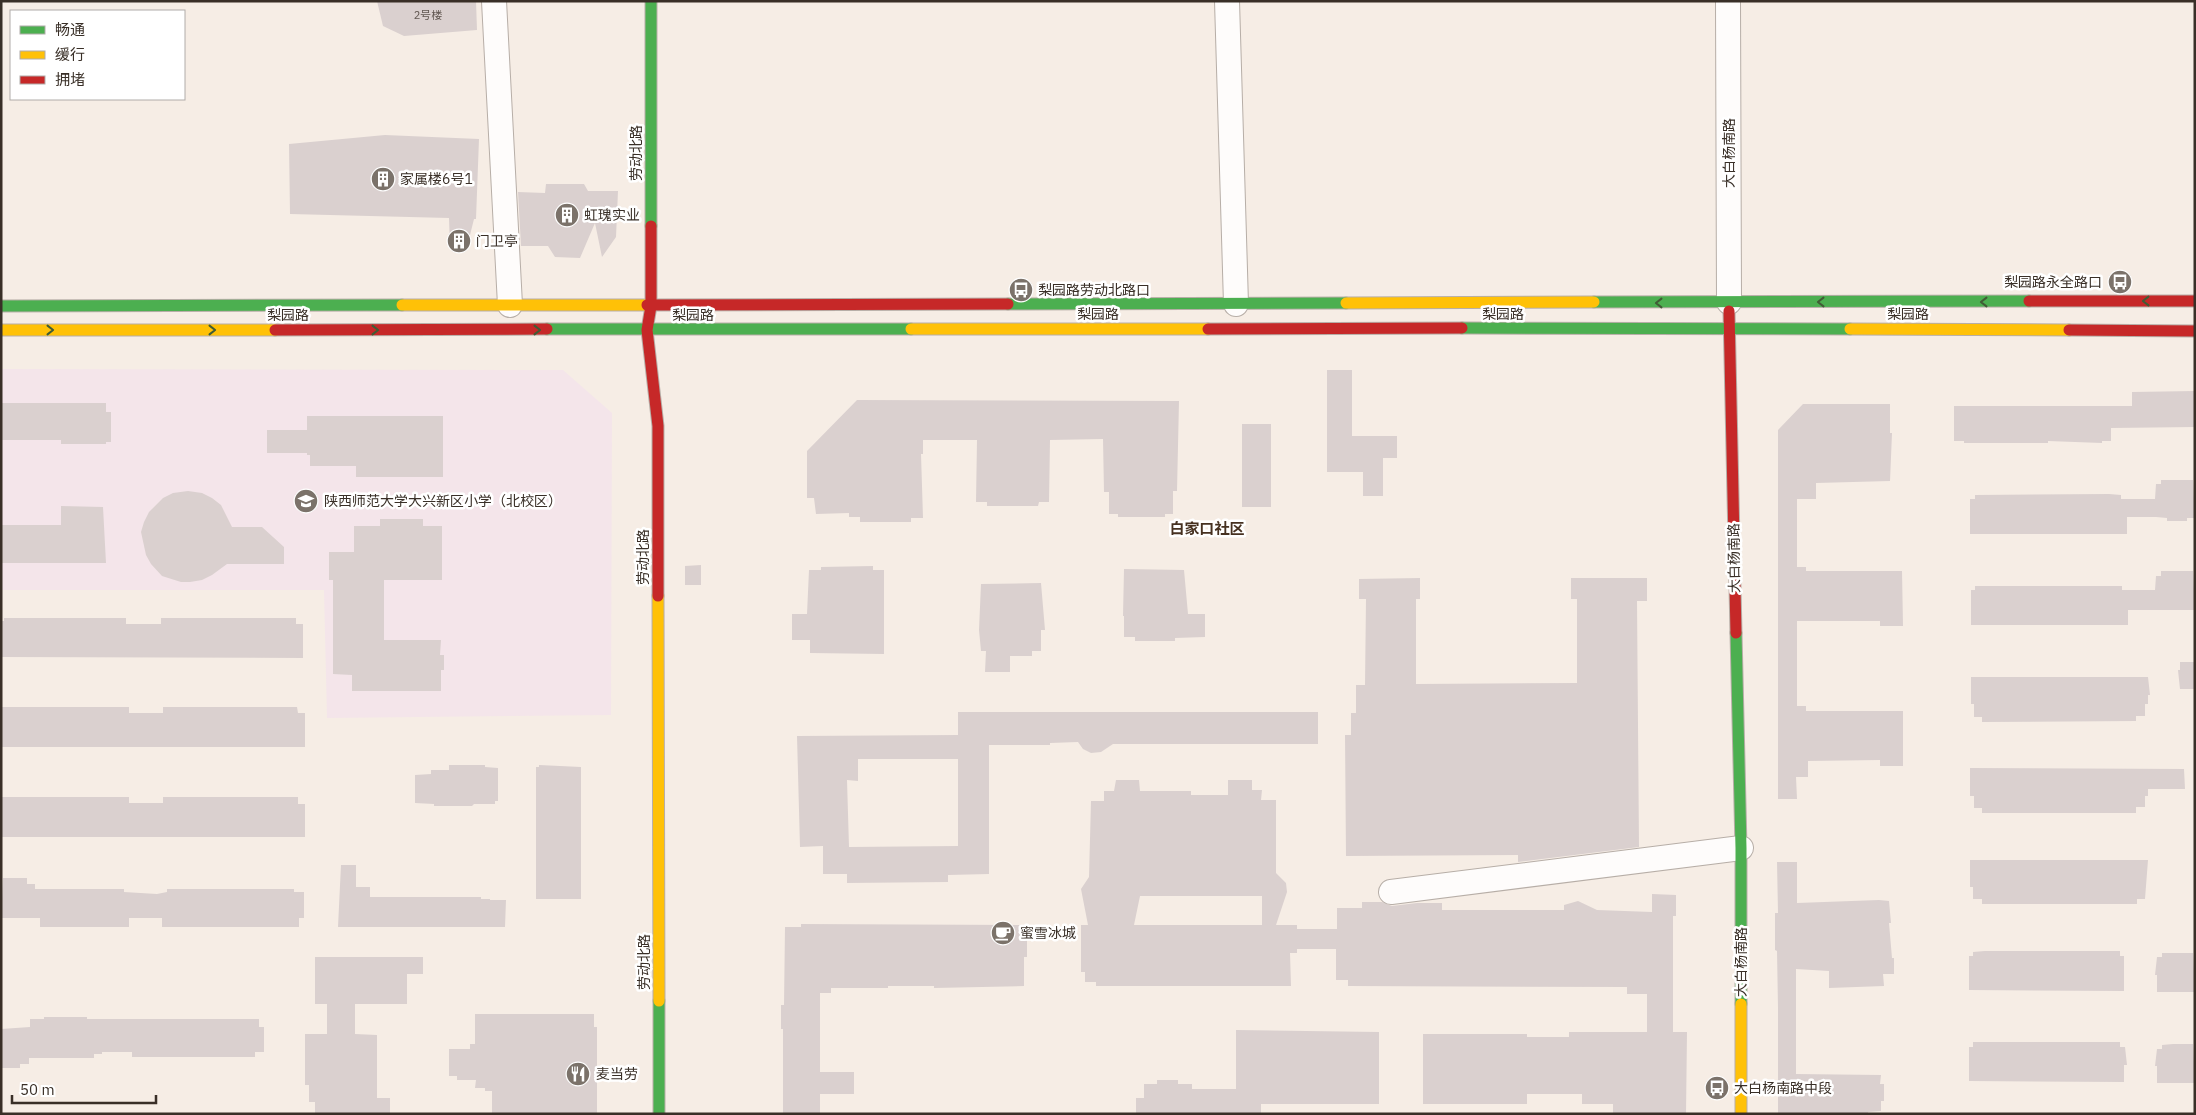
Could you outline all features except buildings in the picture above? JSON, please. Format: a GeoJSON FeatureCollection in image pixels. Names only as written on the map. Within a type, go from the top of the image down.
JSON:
{"type":"FeatureCollection","features":[{"type":"Feature","properties":{"kind":"main road","name":"劳动北路"},"geometry":{"type":"LineString","coordinates":[[651,1],[651,306],[647,330],[658,426],[659,1114]]}},
{"type":"Feature","properties":{"kind":"main road","name":"梨园路"},"geometry":{"type":"LineString","coordinates":[[1,306],[2195,301]]}},
{"type":"Feature","properties":{"kind":"main road","name":"大白杨南路"},"geometry":{"type":"LineString","coordinates":[[1729,302],[1741,848],[1741,1114]]}},
{"type":"Feature","properties":{"kind":"main road","name":"梨园路"},"geometry":{"type":"LineString","coordinates":[[1,330],[1729,328],[2195,331]]}},
{"type":"Feature","properties":{"kind":"street"},"geometry":{"type":"LineString","coordinates":[[494,1],[510,305]]}},
{"type":"Feature","properties":{"kind":"street"},"geometry":{"type":"LineString","coordinates":[[1226,1],[1236,304]]}},
{"type":"Feature","properties":{"kind":"street","name":"大白杨南路"},"geometry":{"type":"LineString","coordinates":[[1728,1],[1729,302]]}},
{"type":"Feature","properties":{"kind":"street"},"geometry":{"type":"LineString","coordinates":[[1391,892],[1741,848]]}},
{"type":"Feature","properties":{"kind":"shaded area","name":"陕西师范大学大兴新区小学（北校区）"},"geometry":{"type":"Polygon","coordinates":[[[1,369],[563,370],[612,413],[611,715],[327,718],[324,590],[1,590],[1,369]]]}},
{"type":"Feature","properties":{"kind":"traffic: fast"},"geometry":{"type":"LineString","coordinates":[[651,1],[651,226]]}},
{"type":"Feature","properties":{"kind":"traffic: fast"},"geometry":{"type":"LineString","coordinates":[[1594,302],[2029,301]]}},
{"type":"Feature","properties":{"kind":"traffic: fast"},"geometry":{"type":"LineString","coordinates":[[1008,304],[1346,303]]}},
{"type":"Feature","properties":{"kind":"traffic: fast"},"geometry":{"type":"LineString","coordinates":[[1,306],[402,305]]}},
{"type":"Feature","properties":{"kind":"traffic: fast"},"geometry":{"type":"LineString","coordinates":[[1462,328],[1850,329]]}},
{"type":"Feature","properties":{"kind":"traffic: fast"},"geometry":{"type":"LineString","coordinates":[[547,329],[911,329]]}},
{"type":"Feature","properties":{"kind":"traffic: fast"},"geometry":{"type":"LineString","coordinates":[[1736,633],[1741,848],[1741,1004]]}},
{"type":"Feature","properties":{"kind":"traffic: fast"},"geometry":{"type":"LineString","coordinates":[[659,1001],[659,1114]]}},
{"type":"Feature","properties":{"kind":"traffic: slow"},"geometry":{"type":"LineString","coordinates":[[1346,303],[1594,302]]}},
{"type":"Feature","properties":{"kind":"traffic: slow"},"geometry":{"type":"LineString","coordinates":[[402,305],[647,305]]}},
{"type":"Feature","properties":{"kind":"traffic: slow"},"geometry":{"type":"LineString","coordinates":[[911,329],[1208,329]]}},
{"type":"Feature","properties":{"kind":"traffic: slow"},"geometry":{"type":"LineString","coordinates":[[1850,329],[2069,330]]}},
{"type":"Feature","properties":{"kind":"traffic: slow"},"geometry":{"type":"LineString","coordinates":[[1,330],[275,330]]}},
{"type":"Feature","properties":{"kind":"traffic: slow"},"geometry":{"type":"LineString","coordinates":[[658,596],[659,1001]]}},
{"type":"Feature","properties":{"kind":"traffic: slow"},"geometry":{"type":"LineString","coordinates":[[1741,1004],[1741,1114]]}},
{"type":"Feature","properties":{"kind":"traffic: jam"},"geometry":{"type":"LineString","coordinates":[[651,226],[651,306],[647,330],[658,426],[658,596]]}},
{"type":"Feature","properties":{"kind":"traffic: jam"},"geometry":{"type":"LineString","coordinates":[[2029,301],[2195,301]]}},
{"type":"Feature","properties":{"kind":"traffic: jam"},"geometry":{"type":"LineString","coordinates":[[647,305],[1008,304]]}},
{"type":"Feature","properties":{"kind":"traffic: jam"},"geometry":{"type":"LineString","coordinates":[[1729,311],[1736,633]]}},
{"type":"Feature","properties":{"kind":"traffic: jam"},"geometry":{"type":"LineString","coordinates":[[1208,329],[1462,328]]}},
{"type":"Feature","properties":{"kind":"traffic: jam"},"geometry":{"type":"LineString","coordinates":[[275,330],[547,329]]}},
{"type":"Feature","properties":{"kind":"traffic: jam"},"geometry":{"type":"LineString","coordinates":[[2069,330],[2195,331]]}},
{"type":"Feature","properties":{"kind":"place","name":"家属楼6号1"},"geometry":{"type":"Point","coordinates":[383,179]}},
{"type":"Feature","properties":{"kind":"place","name":"虹瑰实业"},"geometry":{"type":"Point","coordinates":[567,215]}},
{"type":"Feature","properties":{"kind":"place","name":"门卫亭"},"geometry":{"type":"Point","coordinates":[459,241]}},
{"type":"Feature","properties":{"kind":"place","name":"梨园路永全路口"},"geometry":{"type":"Point","coordinates":[2120,282]}},
{"type":"Feature","properties":{"kind":"place","name":"梨园路劳动北路口"},"geometry":{"type":"Point","coordinates":[1021,290]}},
{"type":"Feature","properties":{"kind":"place","name":"陕西师范大学大兴新区小学（北校区）"},"geometry":{"type":"Point","coordinates":[306,501]}},
{"type":"Feature","properties":{"kind":"place","name":"蜜雪冰城"},"geometry":{"type":"Point","coordinates":[1003,933]}},
{"type":"Feature","properties":{"kind":"place","name":"麦当劳"},"geometry":{"type":"Point","coordinates":[578,1074]}},
{"type":"Feature","properties":{"kind":"place","name":"大白杨南路中段"},"geometry":{"type":"Point","coordinates":[1717,1088]}},
{"type":"Feature","properties":{"kind":"district","name":"白家口社区"},"geometry":{"type":"Point","coordinates":[1207,528]}}]}
